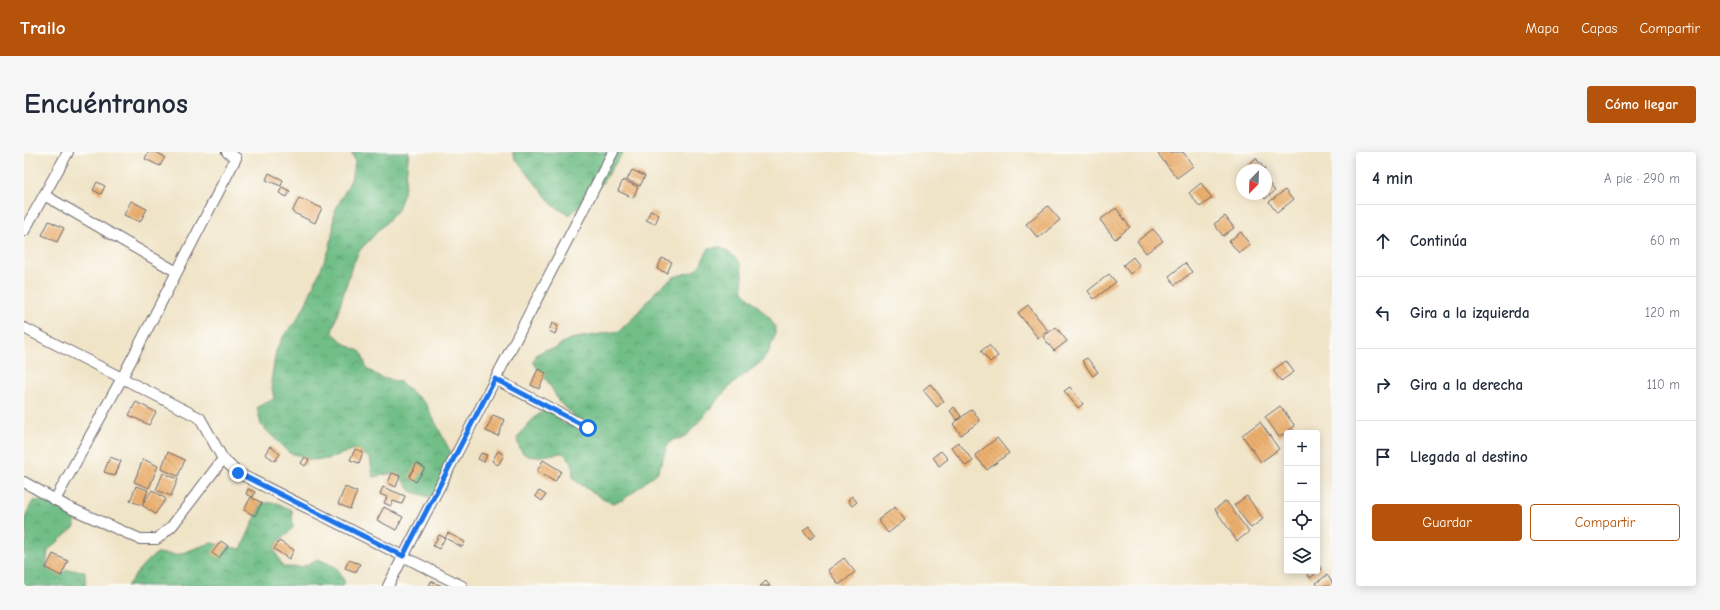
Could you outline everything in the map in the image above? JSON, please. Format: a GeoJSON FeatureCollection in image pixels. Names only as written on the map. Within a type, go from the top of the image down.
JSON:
{"type":"FeatureCollection","features":[{"type":"Feature","properties":{"kind":"street"},"geometry":{"type":"LineString","coordinates":[[24,230],[68,152]]}},
{"type":"Feature","properties":{"kind":"street"},"geometry":{"type":"LineString","coordinates":[[55,500],[122,378],[236,158],[226,152]]}},
{"type":"Feature","properties":{"kind":"street"},"geometry":{"type":"LineString","coordinates":[[388,586],[613,152]]}},
{"type":"Feature","properties":{"kind":"street"},"geometry":{"type":"LineString","coordinates":[[44,195],[177,272]]}},
{"type":"Feature","properties":{"kind":"street"},"geometry":{"type":"LineString","coordinates":[[24,328],[200,418],[222,459],[238,473],[462,586]]}},
{"type":"Feature","properties":{"kind":"street"},"geometry":{"type":"LineString","coordinates":[[495,379],[588,428]]}},
{"type":"Feature","properties":{"kind":"street"},"geometry":{"type":"LineString","coordinates":[[24,482],[68,507],[140,539],[157,539],[172,526],[222,459]]}},
{"type":"Feature","properties":{"kind":"green space"},"geometry":{"type":"Polygon","coordinates":[[[352,152],[409,152],[404,192],[398,210],[360,250],[352,266],[332,332],[345,344],[361,352],[367,369],[382,378],[400,382],[426,404],[451,453],[451,473],[445,489],[429,497],[411,491],[400,476],[393,473],[373,477],[370,458],[355,449],[328,459],[309,460],[305,457],[289,453],[261,425],[257,407],[274,399],[271,382],[276,351],[284,335],[297,320],[306,303],[329,250],[333,232],[334,213],[351,180],[355,162],[352,152]]]}},
{"type":"Feature","properties":{"kind":"green space"},"geometry":{"type":"Polygon","coordinates":[[[513,152],[623,152],[600,186],[570,215],[554,206],[516,160],[513,152]]]}},
{"type":"Feature","properties":{"kind":"green space"},"geometry":{"type":"Polygon","coordinates":[[[720,247],[734,257],[740,264],[743,291],[770,318],[775,327],[775,336],[768,353],[762,361],[730,386],[688,434],[682,438],[673,440],[667,446],[658,472],[623,500],[613,503],[604,500],[576,481],[573,477],[572,462],[563,453],[534,457],[523,453],[519,447],[517,438],[529,423],[542,411],[555,415],[564,425],[573,414],[559,402],[550,385],[533,362],[537,354],[545,350],[555,349],[570,339],[619,331],[632,319],[658,289],[674,277],[694,271],[700,265],[709,248],[720,247]]]}},
{"type":"Feature","properties":{"kind":"green space"},"geometry":{"type":"Polygon","coordinates":[[[51,500],[74,510],[75,527],[48,550],[46,568],[61,575],[67,570],[85,571],[85,586],[24,586],[24,545],[27,540],[25,528],[26,515],[33,501],[51,500]]]}},
{"type":"Feature","properties":{"kind":"green space"},"geometry":{"type":"Polygon","coordinates":[[[262,503],[277,503],[292,510],[293,528],[279,541],[274,549],[283,567],[302,567],[318,559],[336,567],[345,582],[343,586],[127,586],[143,565],[157,553],[176,555],[211,543],[241,549],[262,503]]]}},
{"type":"Feature","properties":{"kind":"building"},"geometry":{"type":"Polygon","coordinates":[[[148,152],[156,152],[165,157],[160,166],[145,159],[148,152]]]}},
{"type":"Feature","properties":{"kind":"building"},"geometry":{"type":"Polygon","coordinates":[[[1161,152],[1183,152],[1193,166],[1177,178],[1158,154],[1161,152]]]}},
{"type":"Feature","properties":{"kind":"building"},"geometry":{"type":"Polygon","coordinates":[[[1256,158],[1260,164],[1249,164],[1256,158]]]}},
{"type":"Feature","properties":{"kind":"building"},"geometry":{"type":"Polygon","coordinates":[[[632,170],[645,176],[640,186],[627,180],[632,170]]]}},
{"type":"Feature","properties":{"kind":"building"},"geometry":{"type":"Polygon","coordinates":[[[269,173],[283,180],[281,186],[266,180],[269,173]]]}},
{"type":"Feature","properties":{"kind":"building"},"geometry":{"type":"Polygon","coordinates":[[[623,180],[638,187],[633,198],[618,191],[623,180]]]}},
{"type":"Feature","properties":{"kind":"building"},"geometry":{"type":"Polygon","coordinates":[[[97,182],[105,186],[101,194],[93,190],[97,182]]]}},
{"type":"Feature","properties":{"kind":"building"},"geometry":{"type":"Polygon","coordinates":[[[1201,183],[1212,198],[1200,207],[1189,193],[1201,183]]]}},
{"type":"Feature","properties":{"kind":"building"},"geometry":{"type":"Polygon","coordinates":[[[282,187],[290,191],[287,197],[279,193],[282,187]]]}},
{"type":"Feature","properties":{"kind":"building"},"geometry":{"type":"Polygon","coordinates":[[[1285,190],[1293,200],[1277,213],[1269,202],[1285,190]]]}},
{"type":"Feature","properties":{"kind":"building"},"geometry":{"type":"Polygon","coordinates":[[[299,198],[322,208],[315,223],[292,212],[299,198]]]}},
{"type":"Feature","properties":{"kind":"building"},"geometry":{"type":"Polygon","coordinates":[[[131,201],[147,209],[140,222],[124,215],[131,201]]]}},
{"type":"Feature","properties":{"kind":"building"},"geometry":{"type":"Polygon","coordinates":[[[1048,206],[1060,220],[1038,238],[1026,224],[1048,206]]]}},
{"type":"Feature","properties":{"kind":"building"},"geometry":{"type":"Polygon","coordinates":[[[1116,208],[1130,227],[1115,239],[1100,220],[1116,208]]]}},
{"type":"Feature","properties":{"kind":"building"},"geometry":{"type":"Polygon","coordinates":[[[651,210],[659,215],[655,224],[646,220],[651,210]]]}},
{"type":"Feature","properties":{"kind":"building"},"geometry":{"type":"Polygon","coordinates":[[[1225,216],[1234,228],[1223,236],[1214,224],[1225,216]]]}},
{"type":"Feature","properties":{"kind":"building"},"geometry":{"type":"Polygon","coordinates":[[[49,221],[64,228],[57,242],[42,235],[49,221]]]}},
{"type":"Feature","properties":{"kind":"building"},"geometry":{"type":"Polygon","coordinates":[[[1153,229],[1163,241],[1146,253],[1137,241],[1153,229]]]}},
{"type":"Feature","properties":{"kind":"building"},"geometry":{"type":"Polygon","coordinates":[[[1241,232],[1250,245],[1239,253],[1229,241],[1241,232]]]}},
{"type":"Feature","properties":{"kind":"building"},"geometry":{"type":"Polygon","coordinates":[[[1133,257],[1140,266],[1130,274],[1123,265],[1133,257]]]}},
{"type":"Feature","properties":{"kind":"building"},"geometry":{"type":"Polygon","coordinates":[[[662,258],[672,262],[667,273],[657,269],[662,258]]]}},
{"type":"Feature","properties":{"kind":"building"},"geometry":{"type":"Polygon","coordinates":[[[1185,263],[1192,272],[1175,285],[1169,276],[1185,263]]]}},
{"type":"Feature","properties":{"kind":"building"},"geometry":{"type":"Polygon","coordinates":[[[1109,274],[1116,282],[1094,299],[1088,291],[1109,274]]]}},
{"type":"Feature","properties":{"kind":"building"},"geometry":{"type":"Polygon","coordinates":[[[1028,305],[1048,331],[1038,338],[1018,313],[1028,305]]]}},
{"type":"Feature","properties":{"kind":"building"},"geometry":{"type":"Polygon","coordinates":[[[552,323],[558,326],[555,334],[549,331],[552,323]]]}},
{"type":"Feature","properties":{"kind":"building"},"geometry":{"type":"Polygon","coordinates":[[[1056,327],[1067,341],[1054,351],[1043,337],[1056,327]]]}},
{"type":"Feature","properties":{"kind":"building"},"geometry":{"type":"Polygon","coordinates":[[[989,345],[998,356],[990,362],[981,351],[989,345]]]}},
{"type":"Feature","properties":{"kind":"building"},"geometry":{"type":"Polygon","coordinates":[[[1087,358],[1098,372],[1093,376],[1082,361],[1087,358]]]}},
{"type":"Feature","properties":{"kind":"building"},"geometry":{"type":"Polygon","coordinates":[[[1286,361],[1294,372],[1281,381],[1273,370],[1286,361]]]}},
{"type":"Feature","properties":{"kind":"building"},"geometry":{"type":"Polygon","coordinates":[[[538,369],[546,373],[539,389],[531,385],[538,369]]]}},
{"type":"Feature","properties":{"kind":"building"},"geometry":{"type":"Polygon","coordinates":[[[930,384],[944,401],[937,407],[923,390],[930,384]]]}},
{"type":"Feature","properties":{"kind":"building"},"geometry":{"type":"Polygon","coordinates":[[[1070,387],[1083,404],[1078,408],[1064,391],[1070,387]]]}},
{"type":"Feature","properties":{"kind":"building"},"geometry":{"type":"Polygon","coordinates":[[[136,402],[156,412],[149,425],[129,415],[136,402]]]}},
{"type":"Feature","properties":{"kind":"building"},"geometry":{"type":"Polygon","coordinates":[[[1280,406],[1295,426],[1289,430],[1284,430],[1284,434],[1279,437],[1265,417],[1280,406]]]}},
{"type":"Feature","properties":{"kind":"building"},"geometry":{"type":"Polygon","coordinates":[[[954,407],[961,416],[957,420],[950,411],[954,407]]]}},
{"type":"Feature","properties":{"kind":"building"},"geometry":{"type":"Polygon","coordinates":[[[972,409],[980,421],[961,435],[953,424],[972,409]]]}},
{"type":"Feature","properties":{"kind":"building"},"geometry":{"type":"Polygon","coordinates":[[[493,415],[505,420],[498,436],[486,431],[493,415]]]}},
{"type":"Feature","properties":{"kind":"building"},"geometry":{"type":"Polygon","coordinates":[[[1260,422],[1279,449],[1261,462],[1242,435],[1260,422]]]}},
{"type":"Feature","properties":{"kind":"building"},"geometry":{"type":"Polygon","coordinates":[[[997,438],[1009,453],[987,470],[975,455],[997,438]]]}},
{"type":"Feature","properties":{"kind":"building"},"geometry":{"type":"Polygon","coordinates":[[[958,442],[973,461],[966,466],[951,447],[958,442]]]}},
{"type":"Feature","properties":{"kind":"building"},"geometry":{"type":"Polygon","coordinates":[[[270,446],[280,454],[275,461],[265,454],[270,446]]]}},
{"type":"Feature","properties":{"kind":"building"},"geometry":{"type":"Polygon","coordinates":[[[355,449],[363,452],[359,463],[350,460],[355,449]]]}},
{"type":"Feature","properties":{"kind":"building"},"geometry":{"type":"Polygon","coordinates":[[[498,451],[504,455],[498,465],[492,461],[498,451]]]}},
{"type":"Feature","properties":{"kind":"building"},"geometry":{"type":"Polygon","coordinates":[[[941,451],[948,459],[939,466],[933,457],[941,451]]]}},
{"type":"Feature","properties":{"kind":"building"},"geometry":{"type":"Polygon","coordinates":[[[168,452],[185,460],[178,476],[161,469],[168,452]]]}},
{"type":"Feature","properties":{"kind":"building"},"geometry":{"type":"Polygon","coordinates":[[[481,453],[487,455],[484,462],[478,459],[481,453]]]}},
{"type":"Feature","properties":{"kind":"building"},"geometry":{"type":"Polygon","coordinates":[[[110,457],[121,461],[115,476],[104,472],[110,457]]]}},
{"type":"Feature","properties":{"kind":"building"},"geometry":{"type":"Polygon","coordinates":[[[305,457],[309,460],[305,466],[301,463],[305,457]]]}},
{"type":"Feature","properties":{"kind":"building"},"geometry":{"type":"Polygon","coordinates":[[[143,459],[158,466],[149,488],[134,482],[143,459]]]}},
{"type":"Feature","properties":{"kind":"building"},"geometry":{"type":"Polygon","coordinates":[[[543,460],[561,471],[555,482],[537,471],[543,460]]]}},
{"type":"Feature","properties":{"kind":"building"},"geometry":{"type":"Polygon","coordinates":[[[417,463],[425,468],[416,482],[409,477],[417,463]]]}},
{"type":"Feature","properties":{"kind":"building"},"geometry":{"type":"Polygon","coordinates":[[[163,473],[178,479],[171,496],[156,490],[163,473]]]}},
{"type":"Feature","properties":{"kind":"building"},"geometry":{"type":"Polygon","coordinates":[[[392,473],[400,476],[396,487],[388,483],[392,473]]]}},
{"type":"Feature","properties":{"kind":"building"},"geometry":{"type":"Polygon","coordinates":[[[136,486],[148,490],[142,505],[130,501],[136,486]]]}},
{"type":"Feature","properties":{"kind":"building"},"geometry":{"type":"Polygon","coordinates":[[[345,487],[357,492],[350,509],[338,504],[345,487]]]}},
{"type":"Feature","properties":{"kind":"building"},"geometry":{"type":"Polygon","coordinates":[[[383,487],[405,496],[402,504],[393,501],[391,506],[384,503],[387,497],[380,494],[383,487]]]}},
{"type":"Feature","properties":{"kind":"building"},"geometry":{"type":"Polygon","coordinates":[[[248,489],[255,492],[253,497],[246,494],[248,489]]]}},
{"type":"Feature","properties":{"kind":"building"},"geometry":{"type":"Polygon","coordinates":[[[152,490],[166,499],[155,514],[142,505],[152,490]]]}},
{"type":"Feature","properties":{"kind":"building"},"geometry":{"type":"Polygon","coordinates":[[[539,491],[546,495],[542,501],[535,496],[539,491]]]}},
{"type":"Feature","properties":{"kind":"building"},"geometry":{"type":"Polygon","coordinates":[[[852,496],[857,502],[852,506],[848,500],[852,496]]]}},
{"type":"Feature","properties":{"kind":"building"},"geometry":{"type":"Polygon","coordinates":[[[1247,496],[1263,519],[1251,528],[1234,505],[1247,496]]]}},
{"type":"Feature","properties":{"kind":"building"},"geometry":{"type":"Polygon","coordinates":[[[251,497],[262,503],[255,516],[244,510],[251,497]]]}},
{"type":"Feature","properties":{"kind":"building"},"geometry":{"type":"Polygon","coordinates":[[[1226,501],[1249,532],[1237,541],[1215,509],[1226,501]]]}},
{"type":"Feature","properties":{"kind":"building"},"geometry":{"type":"Polygon","coordinates":[[[384,507],[403,517],[396,530],[377,520],[384,507]]]}},
{"type":"Feature","properties":{"kind":"building"},"geometry":{"type":"Polygon","coordinates":[[[895,507],[905,520],[888,533],[878,520],[895,507]]]}},
{"type":"Feature","properties":{"kind":"building"},"geometry":{"type":"Polygon","coordinates":[[[809,526],[816,535],[810,539],[803,530],[809,526]]]}},
{"type":"Feature","properties":{"kind":"building"},"geometry":{"type":"Polygon","coordinates":[[[448,533],[465,542],[462,547],[445,538],[448,533]]]}},
{"type":"Feature","properties":{"kind":"building"},"geometry":{"type":"Polygon","coordinates":[[[439,535],[445,538],[439,549],[433,546],[439,535]]]}},
{"type":"Feature","properties":{"kind":"building"},"geometry":{"type":"Polygon","coordinates":[[[221,541],[228,546],[219,558],[212,553],[221,541]]]}},
{"type":"Feature","properties":{"kind":"building"},"geometry":{"type":"Polygon","coordinates":[[[279,541],[294,550],[289,559],[274,549],[279,541]]]}},
{"type":"Feature","properties":{"kind":"building"},"geometry":{"type":"Polygon","coordinates":[[[53,554],[68,561],[61,576],[46,568],[53,554]]]}},
{"type":"Feature","properties":{"kind":"building"},"geometry":{"type":"Polygon","coordinates":[[[844,558],[855,572],[839,585],[828,570],[844,558]]]}},
{"type":"Feature","properties":{"kind":"building"},"geometry":{"type":"Polygon","coordinates":[[[349,560],[360,564],[356,572],[345,568],[349,560]]]}},
{"type":"Feature","properties":{"kind":"building"},"geometry":{"type":"Polygon","coordinates":[[[1307,574],[1315,574],[1310,578],[1307,574]]]}},
{"type":"Feature","properties":{"kind":"building"},"geometry":{"type":"Polygon","coordinates":[[[1327,575],[1332,582],[1332,586],[1318,586],[1316,583],[1327,575]]]}},
{"type":"Feature","properties":{"kind":"building"},"geometry":{"type":"Polygon","coordinates":[[[431,581],[442,586],[429,586],[431,581]]]}},
{"type":"Feature","properties":{"kind":"building"},"geometry":{"type":"Polygon","coordinates":[[[766,581],[770,586],[760,586],[766,581]]]}},
{"type":"Feature","properties":{"kind":"route"},"geometry":{"type":"LineString","coordinates":[[238,473],[403,556],[495,379],[588,428]]}}]}
